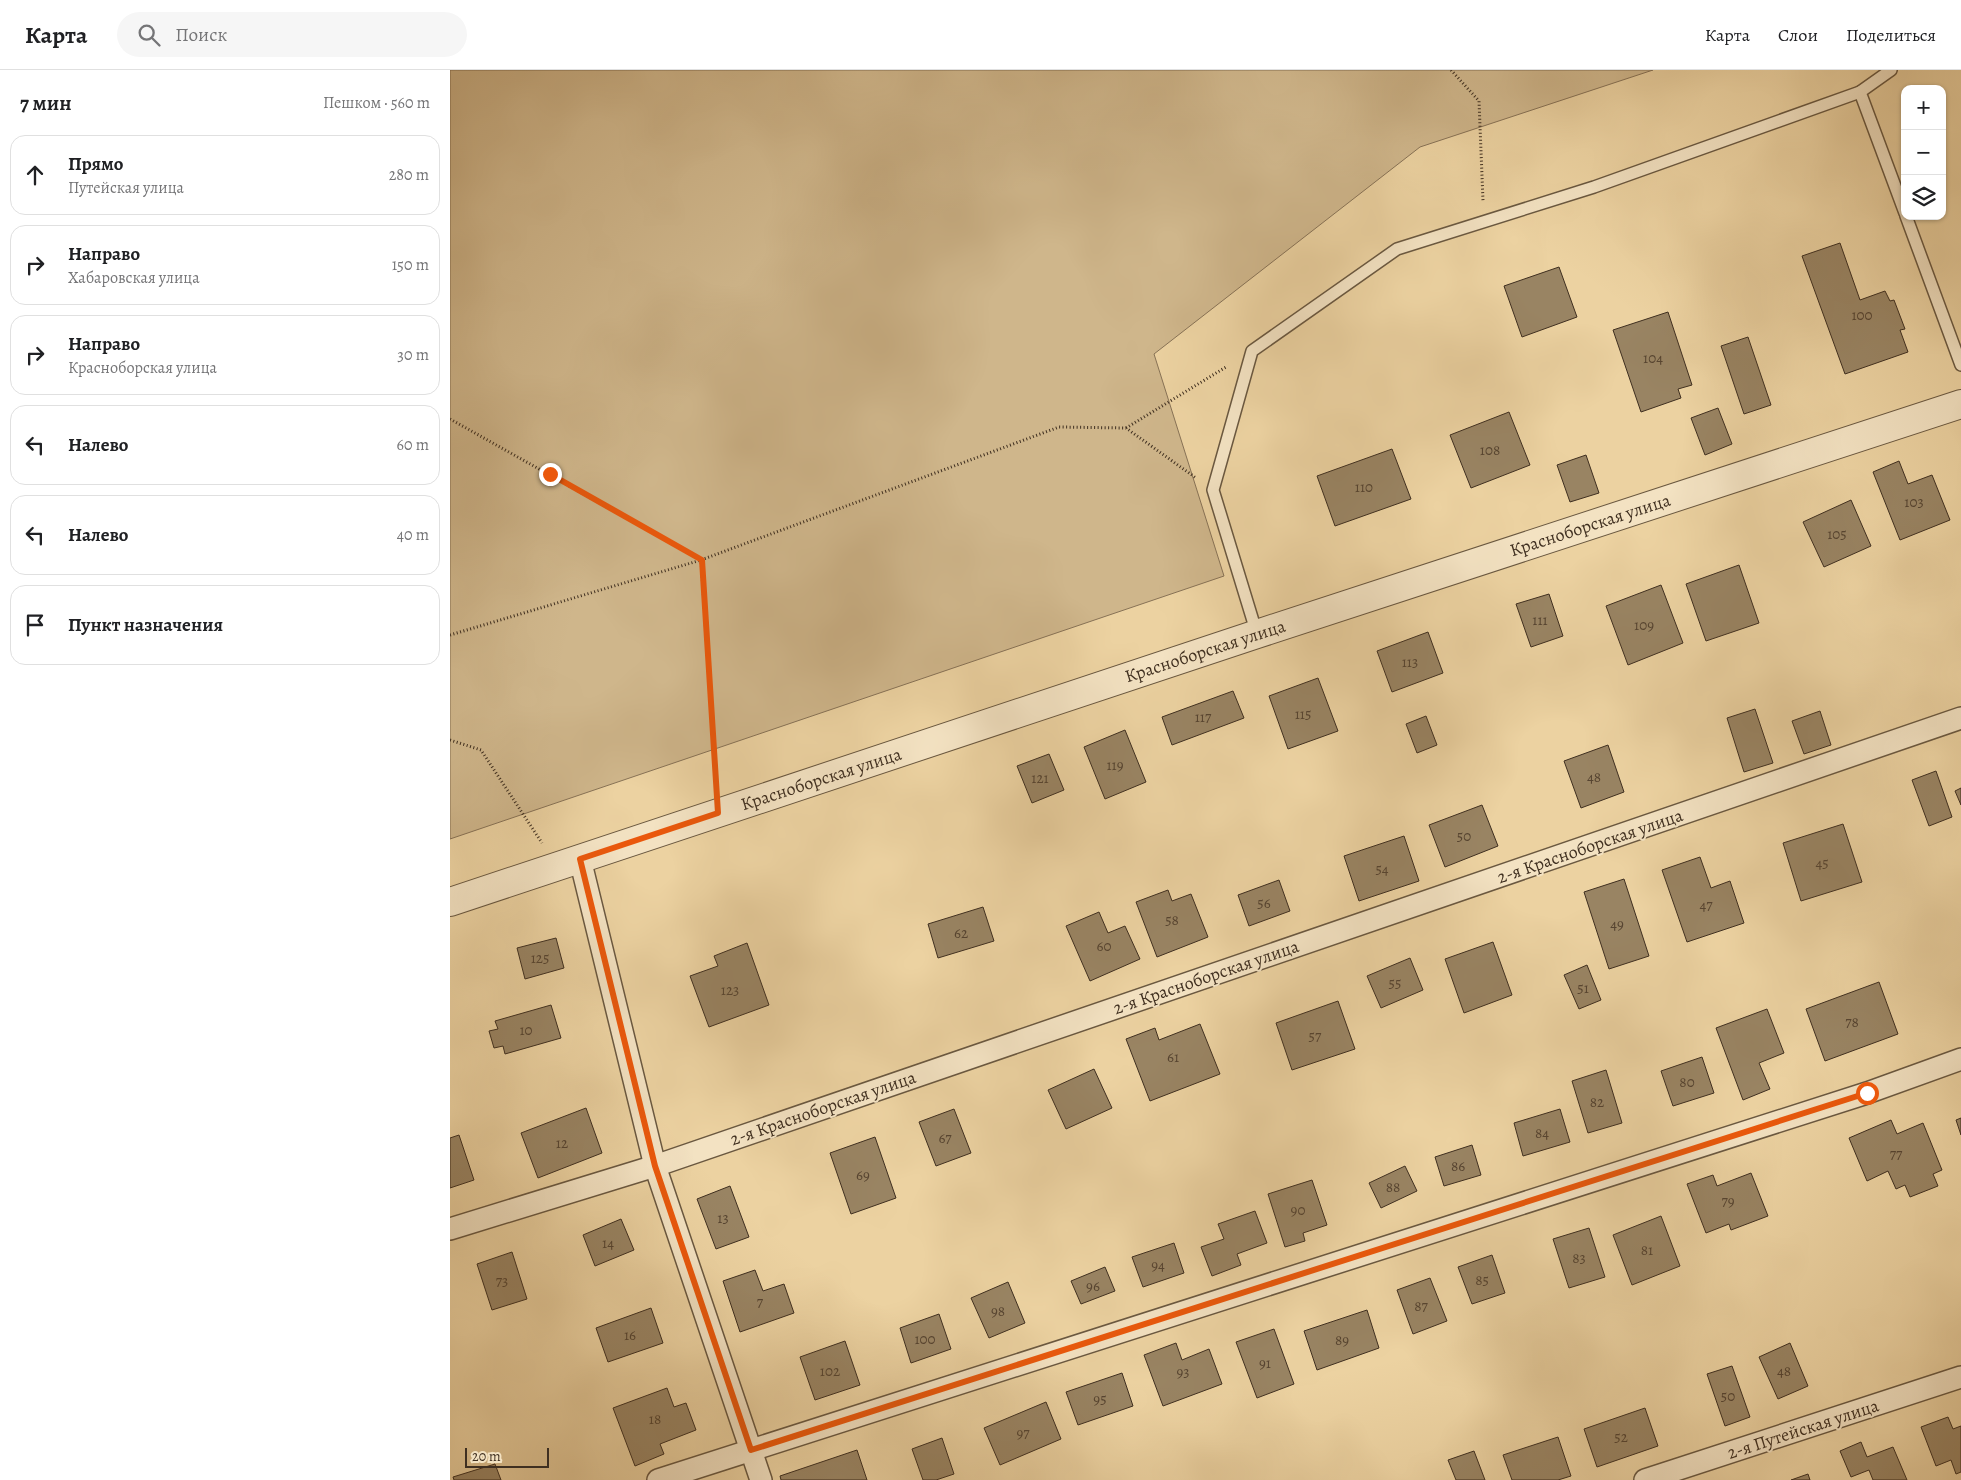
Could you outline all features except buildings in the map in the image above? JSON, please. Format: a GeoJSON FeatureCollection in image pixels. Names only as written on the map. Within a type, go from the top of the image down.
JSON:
{"type":"FeatureCollection","features":[{"type":"Feature","properties":{"kind":"street","name":"Красноборская улица"},"geometry":{"type":"LineString","coordinates":[[450,902],[1257,634],[1961,404]]}},
{"type":"Feature","properties":{"kind":"street","name":"2-я Красноборская улица"},"geometry":{"type":"LineString","coordinates":[[450,1229],[655,1166],[1961,718]]}},
{"type":"Feature","properties":{"kind":"street"},"geometry":{"type":"LineString","coordinates":[[568,862],[655,1166],[762,1480]]}},
{"type":"Feature","properties":{"kind":"street"},"geometry":{"type":"LineString","coordinates":[[658,1480],[1867,1093],[1961,1059]]}},
{"type":"Feature","properties":{"kind":"street","name":"2-я Путейская улица"},"geometry":{"type":"LineString","coordinates":[[1646,1480],[1961,1377]]}},
{"type":"Feature","properties":{"kind":"lane"},"geometry":{"type":"LineString","coordinates":[[1257,634],[1213,490],[1252,351],[1397,249],[1594,187],[1860,92],[1891,70]]}},
{"type":"Feature","properties":{"kind":"lane"},"geometry":{"type":"LineString","coordinates":[[1860,92],[1901,204]]}},
{"type":"Feature","properties":{"kind":"lane"},"geometry":{"type":"LineString","coordinates":[[1907,220],[1961,365]]}},
{"type":"Feature","properties":{"kind":"path"},"geometry":{"type":"LineString","coordinates":[[1451,70],[1478,101],[1484,221]]}},
{"type":"Feature","properties":{"kind":"path"},"geometry":{"type":"LineString","coordinates":[[450,635],[702,560],[1059,427],[1126,428],[1252,351]]}},
{"type":"Feature","properties":{"kind":"path"},"geometry":{"type":"LineString","coordinates":[[450,419],[702,560]]}},
{"type":"Feature","properties":{"kind":"path"},"geometry":{"type":"LineString","coordinates":[[1126,428],[1213,490]]}},
{"type":"Feature","properties":{"kind":"path"},"geometry":{"type":"LineString","coordinates":[[702,560],[718,813]]}},
{"type":"Feature","properties":{"kind":"path"},"geometry":{"type":"LineString","coordinates":[[450,740],[481,750],[568,862]]}},
{"type":"Feature","properties":{"kind":"shaded area"},"geometry":{"type":"Polygon","coordinates":[[[450,70],[1653,70],[1420,147],[1154,354],[1224,576],[450,839],[450,70]]]}},
{"type":"Feature","properties":{"kind":"route"},"geometry":{"type":"LineString","coordinates":[[550,474],[702,560],[718,813],[580,859],[655,1166],[751,1450],[1867,1093]]}}]}
